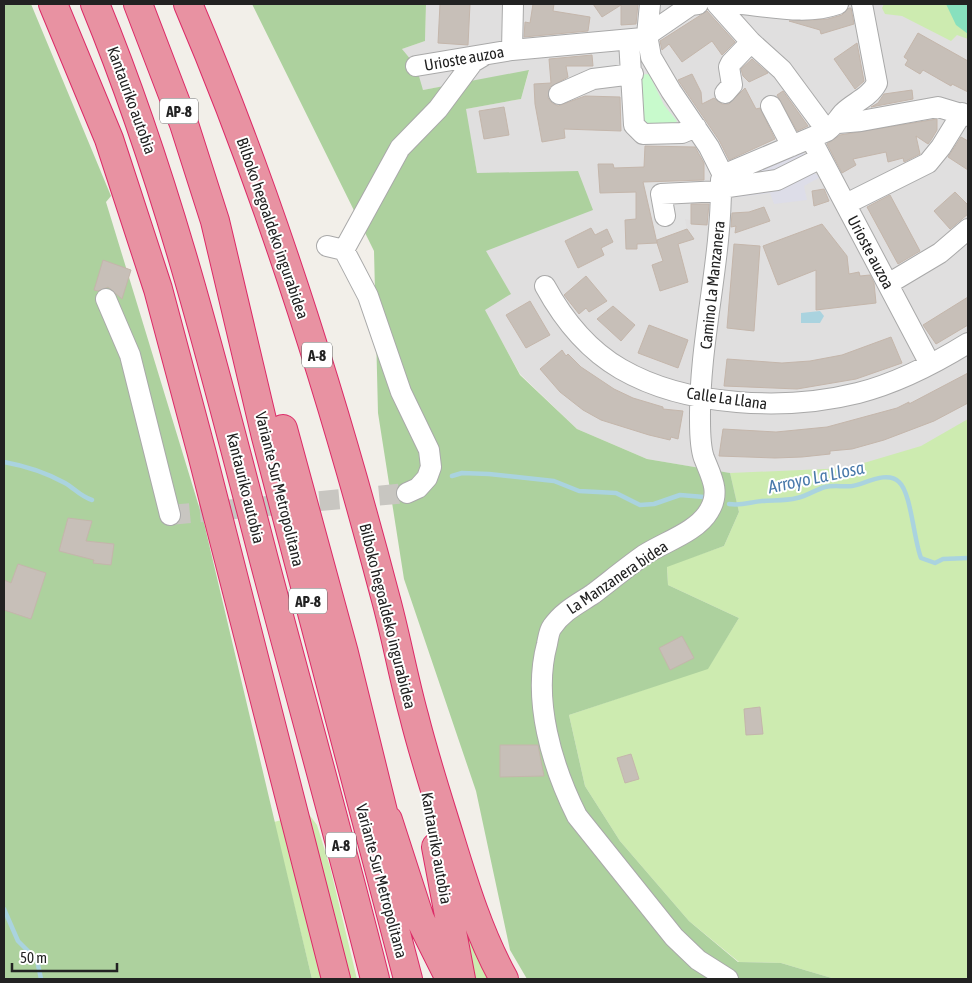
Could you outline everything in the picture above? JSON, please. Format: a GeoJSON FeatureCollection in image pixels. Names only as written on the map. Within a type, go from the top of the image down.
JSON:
{"type":"FeatureCollection","features":[{"type":"Feature","properties":{"kind":"highway"},"geometry":{"type":"LineString","coordinates":[[53,4],[109,139],[158,289],[205,463],[336,979]]}},
{"type":"Feature","properties":{"kind":"highway","name":"Kantauriko autobia"},"geometry":{"type":"LineString","coordinates":[[95,4],[118,58],[165,193],[202,320],[375,979]]}},
{"type":"Feature","properties":{"kind":"highway","name":"Variante Sur Metropolitana"},"geometry":{"type":"LineString","coordinates":[[138,4],[184,124],[215,221],[273,465],[408,979]]}},
{"type":"Feature","properties":{"kind":"highway","name":"Bilboko hegoaldeko ingurabidea"},"geometry":{"type":"LineString","coordinates":[[188,4],[257,179],[316,350],[381,581],[414,717]]}},
{"type":"Feature","properties":{"kind":"highway"},"geometry":{"type":"LineString","coordinates":[[215,221],[284,431],[378,789],[409,920],[428,979]]}},
{"type":"Feature","properties":{"kind":"highway"},"geometry":{"type":"LineString","coordinates":[[414,717],[463,880],[478,923],[504,979]]}},
{"type":"Feature","properties":{"kind":"highway","name":"Kantauriko autobia"},"geometry":{"type":"LineString","coordinates":[[414,717],[461,979]]}},
{"type":"Feature","properties":{"kind":"highway"},"geometry":{"type":"LineString","coordinates":[[378,789],[420,919],[450,979]]}},
{"type":"Feature","properties":{"kind":"street"},"geometry":{"type":"LineString","coordinates":[[512,50],[513,4]]}},
{"type":"Feature","properties":{"kind":"street"},"geometry":{"type":"LineString","coordinates":[[650,4],[633,74],[634,125],[643,134],[682,133],[696,127]]}},
{"type":"Feature","properties":{"kind":"street"},"geometry":{"type":"LineString","coordinates":[[642,42],[693,4]]}},
{"type":"Feature","properties":{"kind":"street","name":"Urioste auzoa"},"geometry":{"type":"LineString","coordinates":[[717,4],[751,42],[782,70],[826,131],[846,204],[930,364]]}},
{"type":"Feature","properties":{"kind":"street"},"geometry":{"type":"LineString","coordinates":[[741,4],[791,9],[816,9],[838,4]]}},
{"type":"Feature","properties":{"kind":"street"},"geometry":{"type":"LineString","coordinates":[[826,131],[843,114],[873,91],[876,83],[862,4]]}},
{"type":"Feature","properties":{"kind":"street"},"geometry":{"type":"LineString","coordinates":[[608,42],[611,75]]}},
{"type":"Feature","properties":{"kind":"street","name":"Urioste auzoa"},"geometry":{"type":"LineString","coordinates":[[416,66],[512,50],[608,42],[642,42]]}},
{"type":"Feature","properties":{"kind":"street"},"geometry":{"type":"LineString","coordinates":[[642,42],[667,84],[709,147],[722,185]]}},
{"type":"Feature","properties":{"kind":"street"},"geometry":{"type":"LineString","coordinates":[[725,93],[732,85],[730,63],[751,42]]}},
{"type":"Feature","properties":{"kind":"street"},"geometry":{"type":"LineString","coordinates":[[407,493],[418,488],[427,478],[431,467],[429,450],[401,392],[368,296],[335,248],[400,148],[438,109],[473,62],[484,55]]}},
{"type":"Feature","properties":{"kind":"street"},"geometry":{"type":"LineString","coordinates":[[559,94],[593,79],[611,75],[633,74]]}},
{"type":"Feature","properties":{"kind":"street"},"geometry":{"type":"LineString","coordinates":[[770,106],[792,146]]}},
{"type":"Feature","properties":{"kind":"street"},"geometry":{"type":"LineString","coordinates":[[722,185],[792,146],[826,131],[861,121],[938,107],[965,114],[928,163],[846,204]]}},
{"type":"Feature","properties":{"kind":"street"},"geometry":{"type":"LineString","coordinates":[[665,216],[661,194],[722,185],[777,180],[813,162]]}},
{"type":"Feature","properties":{"kind":"street","name":"Camino La Manzanera"},"geometry":{"type":"LineString","coordinates":[[700,396],[719,238],[722,185]]}},
{"type":"Feature","properties":{"kind":"street"},"geometry":{"type":"LineString","coordinates":[[888,284],[940,253],[968,228]]}},
{"type":"Feature","properties":{"kind":"street","name":"Calle La Llana"},"geometry":{"type":"LineString","coordinates":[[545,286],[559,311],[573,328],[595,350],[621,369],[648,382],[700,396],[771,405],[815,402],[858,393],[892,382],[968,343]]}},
{"type":"Feature","properties":{"kind":"street"},"geometry":{"type":"LineString","coordinates":[[106,299],[130,355],[170,516]]}},
{"type":"Feature","properties":{"kind":"street","name":"La Manzanera bidea"},"geometry":{"type":"LineString","coordinates":[[700,396],[700,433],[704,456],[714,480],[716,494],[709,512],[688,531],[646,554],[565,612],[551,628],[544,656],[542,685],[545,719],[552,751],[566,793],[577,816],[674,937],[698,960],[728,979]]}},
{"type":"Feature","properties":{"kind":"shaded area"},"geometry":{"type":"Polygon","coordinates":[[[426,4],[968,4],[968,468],[739,512],[729,473],[647,459],[577,429],[520,374],[484,310],[486,251],[477,173],[465,109],[521,99],[529,71],[423,90],[402,49],[425,41],[426,4]]]}},
{"type":"Feature","properties":{"kind":"shaded area"},"geometry":{"type":"Polygon","coordinates":[[[629,40],[633,74],[593,79],[592,43],[629,40]]]}},
{"type":"Feature","properties":{"kind":"shaded area"},"geometry":{"type":"Polygon","coordinates":[[[802,150],[816,175],[820,174],[822,176],[804,186],[807,200],[774,204],[770,193],[738,197],[738,178],[802,150]]]}},
{"type":"Feature","properties":{"kind":"shaded area"},"geometry":{"type":"Polygon","coordinates":[[[644,182],[691,182],[691,220],[685,219],[687,229],[657,240],[644,182]]]}},
{"type":"Feature","properties":{"kind":"green space"},"geometry":{"type":"Polygon","coordinates":[[[4,4],[31,4],[111,196],[106,202],[204,523],[312,979],[4,979],[4,4]]]}},
{"type":"Feature","properties":{"kind":"green space"},"geometry":{"type":"Polygon","coordinates":[[[252,4],[426,4],[425,41],[402,49],[416,66],[423,90],[529,70],[521,99],[466,109],[477,173],[578,171],[593,210],[486,251],[511,294],[485,310],[520,375],[577,429],[647,459],[730,473],[739,512],[724,546],[667,567],[668,585],[739,618],[708,669],[569,715],[585,786],[620,841],[689,921],[738,962],[781,963],[835,979],[527,979],[510,950],[476,791],[404,579],[378,413],[374,251],[252,4]]]}},
{"type":"Feature","properties":{"kind":"green space"},"geometry":{"type":"Polygon","coordinates":[[[884,4],[968,4],[968,39],[957,35],[951,41],[902,16],[885,14],[882,8],[884,4]]]}},
{"type":"Feature","properties":{"kind":"green space"},"geometry":{"type":"Polygon","coordinates":[[[946,4],[968,4],[968,34],[956,25],[946,4]]]}},
{"type":"Feature","properties":{"kind":"green space"},"geometry":{"type":"Polygon","coordinates":[[[649,74],[664,105],[677,121],[673,126],[646,127],[639,121],[639,75],[649,74]]]}},
{"type":"Feature","properties":{"kind":"green space"},"geometry":{"type":"Polygon","coordinates":[[[968,419],[968,979],[835,979],[781,963],[739,962],[689,921],[620,841],[585,786],[569,715],[708,668],[739,618],[668,585],[667,566],[724,546],[739,512],[730,473],[847,468],[921,446],[968,419]]]}},
{"type":"Feature","properties":{"kind":"green space"},"geometry":{"type":"Polygon","coordinates":[[[308,813],[317,825],[330,867],[357,979],[312,979],[274,822],[308,813]]]}},
{"type":"Feature","properties":{"kind":"green space"},"geometry":{"type":"Polygon","coordinates":[[[460,900],[493,979],[474,979],[460,900]]]}},
{"type":"Feature","properties":{"kind":"water"},"geometry":{"type":"Polygon","coordinates":[[[820,311],[824,316],[820,323],[801,323],[801,313],[820,311]]]}},
{"type":"Feature","properties":{"kind":"building"},"geometry":{"type":"Polygon","coordinates":[[[440,4],[470,4],[468,45],[438,43],[440,4]]]}},
{"type":"Feature","properties":{"kind":"building"},"geometry":{"type":"Polygon","coordinates":[[[533,4],[554,4],[553,11],[590,17],[588,31],[524,37],[525,22],[530,23],[533,4]]]}},
{"type":"Feature","properties":{"kind":"building"},"geometry":{"type":"Polygon","coordinates":[[[593,4],[638,4],[636,24],[621,25],[621,5],[602,17],[593,4]]]}},
{"type":"Feature","properties":{"kind":"building"},"geometry":{"type":"Polygon","coordinates":[[[851,8],[854,24],[821,34],[820,30],[789,21],[828,19],[842,15],[851,8]]]}},
{"type":"Feature","properties":{"kind":"building"},"geometry":{"type":"Polygon","coordinates":[[[707,11],[735,42],[722,55],[712,41],[682,62],[669,44],[662,50],[660,41],[707,11]]]}},
{"type":"Feature","properties":{"kind":"building"},"geometry":{"type":"Polygon","coordinates":[[[918,33],[968,61],[968,92],[952,84],[951,86],[923,70],[920,74],[905,65],[908,60],[904,57],[918,33]]]}},
{"type":"Feature","properties":{"kind":"building"},"geometry":{"type":"Polygon","coordinates":[[[857,43],[864,81],[855,89],[834,59],[857,43]]]}},
{"type":"Feature","properties":{"kind":"building"},"geometry":{"type":"Polygon","coordinates":[[[592,55],[593,66],[566,66],[568,77],[550,87],[548,98],[558,106],[585,96],[620,97],[621,131],[564,129],[565,138],[542,142],[535,104],[534,84],[551,83],[549,59],[592,55]]]}},
{"type":"Feature","properties":{"kind":"building"},"geometry":{"type":"Polygon","coordinates":[[[752,59],[768,73],[749,82],[743,76],[741,69],[752,59]]]}},
{"type":"Feature","properties":{"kind":"building"},"geometry":{"type":"Polygon","coordinates":[[[692,74],[701,92],[702,104],[714,98],[722,104],[729,104],[745,88],[756,109],[760,108],[775,139],[729,160],[719,140],[678,80],[692,74]]]}},
{"type":"Feature","properties":{"kind":"building"},"geometry":{"type":"Polygon","coordinates":[[[912,90],[913,99],[871,107],[878,103],[884,94],[912,90]]]}},
{"type":"Feature","properties":{"kind":"building"},"geometry":{"type":"Polygon","coordinates":[[[783,91],[808,126],[797,131],[777,95],[783,91]]]}},
{"type":"Feature","properties":{"kind":"building"},"geometry":{"type":"Polygon","coordinates":[[[504,107],[509,135],[484,139],[479,111],[504,107]]]}},
{"type":"Feature","properties":{"kind":"building"},"geometry":{"type":"Polygon","coordinates":[[[937,119],[937,130],[928,144],[916,136],[920,154],[904,162],[903,158],[888,162],[886,152],[853,159],[856,165],[842,173],[827,144],[840,135],[937,119]]]}},
{"type":"Feature","properties":{"kind":"building"},"geometry":{"type":"Polygon","coordinates":[[[961,137],[968,141],[968,170],[948,157],[961,137]]]}},
{"type":"Feature","properties":{"kind":"building"},"geometry":{"type":"Polygon","coordinates":[[[645,146],[695,147],[704,163],[704,180],[643,182],[657,243],[637,244],[637,249],[626,249],[625,220],[636,219],[636,192],[600,193],[598,164],[613,164],[614,168],[644,167],[645,146]]]}},
{"type":"Feature","properties":{"kind":"building"},"geometry":{"type":"Polygon","coordinates":[[[824,189],[829,201],[814,206],[812,191],[824,189]]]}},
{"type":"Feature","properties":{"kind":"building"},"geometry":{"type":"Polygon","coordinates":[[[955,192],[968,205],[968,214],[950,229],[934,211],[955,192]]]}},
{"type":"Feature","properties":{"kind":"building"},"geometry":{"type":"Polygon","coordinates":[[[890,195],[920,251],[898,264],[867,207],[890,195]]]}},
{"type":"Feature","properties":{"kind":"building"},"geometry":{"type":"Polygon","coordinates":[[[691,204],[709,204],[707,225],[691,224],[691,204]]]}},
{"type":"Feature","properties":{"kind":"building"},"geometry":{"type":"Polygon","coordinates":[[[764,207],[770,221],[735,233],[736,226],[731,227],[732,213],[749,212],[764,207]]]}},
{"type":"Feature","properties":{"kind":"building"},"geometry":{"type":"Polygon","coordinates":[[[822,224],[847,256],[849,274],[859,272],[860,276],[870,275],[874,283],[876,303],[816,310],[816,270],[778,285],[763,246],[822,224]]]}},
{"type":"Feature","properties":{"kind":"building"},"geometry":{"type":"Polygon","coordinates":[[[591,228],[595,235],[607,229],[613,242],[601,248],[604,255],[578,268],[565,241],[591,228]]]}},
{"type":"Feature","properties":{"kind":"building"},"geometry":{"type":"Polygon","coordinates":[[[687,229],[694,239],[678,244],[688,282],[660,291],[652,265],[663,261],[657,240],[687,229]]]}},
{"type":"Feature","properties":{"kind":"building"},"geometry":{"type":"Polygon","coordinates":[[[734,244],[760,246],[754,331],[727,328],[734,244]]]}},
{"type":"Feature","properties":{"kind":"building"},"geometry":{"type":"Polygon","coordinates":[[[103,260],[131,270],[122,299],[108,287],[98,291],[94,290],[103,260]]]}},
{"type":"Feature","properties":{"kind":"building"},"geometry":{"type":"Polygon","coordinates":[[[586,276],[607,301],[589,312],[586,308],[579,314],[564,295],[586,276]]]}},
{"type":"Feature","properties":{"kind":"building"},"geometry":{"type":"Polygon","coordinates":[[[968,297],[968,325],[936,344],[923,325],[968,297]]]}},
{"type":"Feature","properties":{"kind":"building"},"geometry":{"type":"Polygon","coordinates":[[[530,301],[550,335],[526,348],[506,315],[530,301]]]}},
{"type":"Feature","properties":{"kind":"building"},"geometry":{"type":"Polygon","coordinates":[[[613,306],[635,325],[621,341],[597,319],[613,306]]]}},
{"type":"Feature","properties":{"kind":"building"},"geometry":{"type":"Polygon","coordinates":[[[649,325],[688,340],[678,368],[638,353],[649,325]]]}},
{"type":"Feature","properties":{"kind":"building"},"geometry":{"type":"Polygon","coordinates":[[[891,337],[902,363],[856,379],[797,389],[724,386],[727,359],[782,363],[810,361],[842,355],[891,337]]]}},
{"type":"Feature","properties":{"kind":"building"},"geometry":{"type":"Polygon","coordinates":[[[562,350],[566,356],[568,354],[581,367],[614,389],[633,398],[663,407],[663,409],[683,411],[678,439],[671,437],[670,440],[649,435],[601,420],[583,410],[560,392],[540,369],[562,350]]]}},
{"type":"Feature","properties":{"kind":"building"},"geometry":{"type":"Polygon","coordinates":[[[968,373],[968,403],[934,421],[884,440],[852,449],[830,451],[830,454],[802,457],[719,456],[723,429],[776,432],[827,427],[897,408],[909,402],[909,404],[968,373]]]}},
{"type":"Feature","properties":{"kind":"building"},"geometry":{"type":"Polygon","coordinates":[[[68,518],[92,521],[86,541],[114,544],[111,565],[93,563],[94,560],[59,551],[68,518]]]}},
{"type":"Feature","properties":{"kind":"building"},"geometry":{"type":"Polygon","coordinates":[[[18,564],[46,573],[31,619],[4,610],[4,580],[11,583],[18,564]]]}},
{"type":"Feature","properties":{"kind":"building"},"geometry":{"type":"Polygon","coordinates":[[[682,636],[694,658],[670,670],[659,648],[682,636]]]}},
{"type":"Feature","properties":{"kind":"building"},"geometry":{"type":"Polygon","coordinates":[[[760,707],[763,734],[746,735],[744,709],[760,707]]]}},
{"type":"Feature","properties":{"kind":"building"},"geometry":{"type":"Polygon","coordinates":[[[500,745],[538,745],[544,776],[500,777],[500,745]]]}},
{"type":"Feature","properties":{"kind":"building"},"geometry":{"type":"Polygon","coordinates":[[[631,754],[639,779],[625,783],[617,758],[631,754]]]}},
{"type":"Feature","properties":{"kind":"waterway","name":"Arroyo La Llosa"},"geometry":{"type":"LineString","coordinates":[[4,462],[50,476],[92,500]]}},
{"type":"Feature","properties":{"kind":"waterway","name":"Arroyo La Llosa"},"geometry":{"type":"LineString","coordinates":[[452,476],[462,473],[489,474],[554,481],[579,491],[616,493],[640,505],[654,504],[680,495],[704,497]]}},
{"type":"Feature","properties":{"kind":"waterway","name":"Arroyo La Llosa"},"geometry":{"type":"LineString","coordinates":[[729,504],[738,505],[793,499],[825,487],[852,486],[888,477],[899,482],[907,496],[921,558],[935,563],[943,559],[968,558]]}},
{"type":"Feature","properties":{"kind":"waterway"},"geometry":{"type":"LineString","coordinates":[[4,909],[18,941],[37,960],[41,979]]}},
{"type":"Feature","properties":{"kind":"tunnel"},"geometry":{"type":"LineString","coordinates":[[170,515],[407,493]]}}]}
